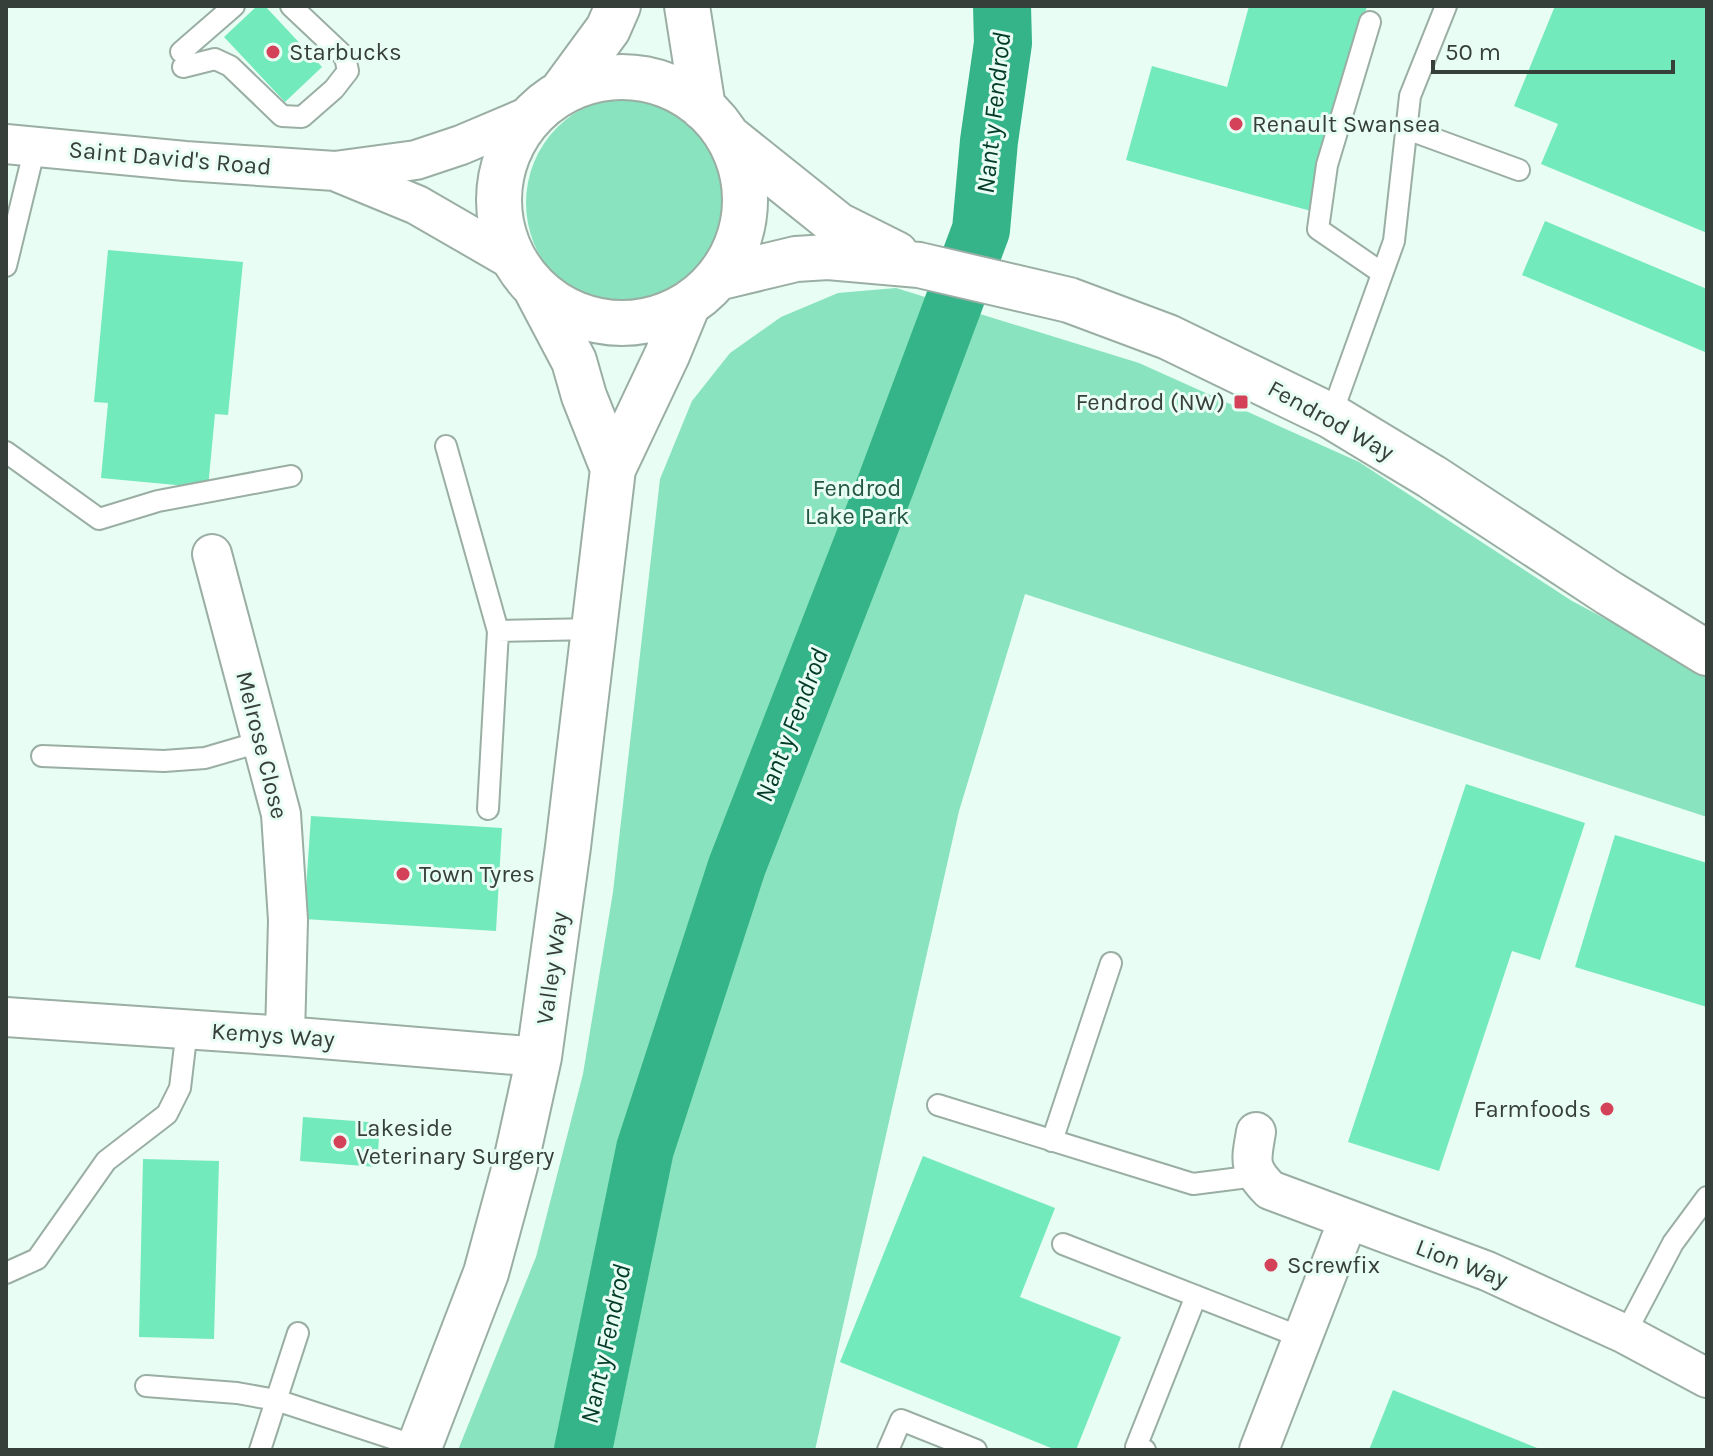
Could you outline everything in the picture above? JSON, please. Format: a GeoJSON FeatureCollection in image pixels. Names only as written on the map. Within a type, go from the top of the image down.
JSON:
{"type":"FeatureCollection","features":[{"type":"Feature","properties":{"kind":"street"},"geometry":{"type":"LineString","coordinates":[[618,6],[608,29],[510,147],[499,185],[500,224],[525,275],[554,303],[575,314],[609,322],[644,321],[667,314],[702,291],[733,253],[742,224],[745,194],[739,165],[715,122],[687,6]]}},
{"type":"Feature","properties":{"kind":"street"},"geometry":{"type":"LineString","coordinates":[[547,104],[589,81],[619,77],[649,80],[678,91],[715,122]]}},
{"type":"Feature","properties":{"kind":"street","name":"Saint David's Road"},"geometry":{"type":"LineString","coordinates":[[20,145],[335,171],[416,160],[461,145],[547,104]]}},
{"type":"Feature","properties":{"kind":"street","name":"Fendrod Way"},"geometry":{"type":"LineString","coordinates":[[715,122],[838,225],[919,265]]}},
{"type":"Feature","properties":{"kind":"street","name":"Saint David's Road"},"geometry":{"type":"LineString","coordinates":[[335,171],[417,205],[525,275]]}},
{"type":"Feature","properties":{"kind":"street","name":"Fendrod Way"},"geometry":{"type":"LineString","coordinates":[[702,291],[796,259],[828,257],[919,265],[1069,300],[1168,337],[1331,416],[1707,653]]}},
{"type":"Feature","properties":{"kind":"street","name":"Valley Way"},"geometry":{"type":"LineString","coordinates":[[525,275],[574,361],[584,396],[613,469]]}},
{"type":"Feature","properties":{"kind":"street","name":"Valley Way"},"geometry":{"type":"LineString","coordinates":[[418,1449],[486,1273],[515,1166],[539,1057],[613,469],[667,355],[702,291]]}},
{"type":"Feature","properties":{"kind":"street","name":"Melrose Close"},"geometry":{"type":"LineString","coordinates":[[212,554],[281,814],[288,920],[285,1036]]}},
{"type":"Feature","properties":{"kind":"street","name":"Kemys Way"},"geometry":{"type":"LineString","coordinates":[[6,1017],[539,1057]]}},
{"type":"Feature","properties":{"kind":"street"},"geometry":{"type":"LineString","coordinates":[[1256,1132],[1251,1160],[1256,1176]]}},
{"type":"Feature","properties":{"kind":"street","name":"Lion Way"},"geometry":{"type":"LineString","coordinates":[[1256,1176],[1270,1190],[1487,1271],[1625,1334],[1707,1378]]}},
{"type":"Feature","properties":{"kind":"street"},"geometry":{"type":"LineString","coordinates":[[1259,1450],[1348,1220]]}},
{"type":"Feature","properties":{"kind":"lane"},"geometry":{"type":"LineString","coordinates":[[234,6],[182,59],[215,59],[230,66],[282,116],[302,117],[334,89],[348,71],[345,57],[291,6]]}},
{"type":"Feature","properties":{"kind":"lane"},"geometry":{"type":"LineString","coordinates":[[1331,416],[1394,241],[1410,96],[1446,6]]}},
{"type":"Feature","properties":{"kind":"lane"},"geometry":{"type":"LineString","coordinates":[[1370,22],[1327,165],[1318,229],[1382,273]]}},
{"type":"Feature","properties":{"kind":"lane"},"geometry":{"type":"LineString","coordinates":[[1407,129],[1519,170]]}},
{"type":"Feature","properties":{"kind":"lane"},"geometry":{"type":"LineString","coordinates":[[6,266],[20,145]]}},
{"type":"Feature","properties":{"kind":"lane"},"geometry":{"type":"LineString","coordinates":[[446,446],[498,631],[488,809]]}},
{"type":"Feature","properties":{"kind":"lane"},"geometry":{"type":"LineString","coordinates":[[6,452],[99,519],[158,501],[291,476]]}},
{"type":"Feature","properties":{"kind":"lane"},"geometry":{"type":"LineString","coordinates":[[498,631],[594,629]]}},
{"type":"Feature","properties":{"kind":"lane"},"geometry":{"type":"LineString","coordinates":[[42,756],[164,761],[205,758],[263,741]]}},
{"type":"Feature","properties":{"kind":"lane"},"geometry":{"type":"LineString","coordinates":[[1052,1141],[1111,963]]}},
{"type":"Feature","properties":{"kind":"lane"},"geometry":{"type":"LineString","coordinates":[[6,1273],[37,1259],[106,1161],[167,1114],[180,1088],[187,1029]]}},
{"type":"Feature","properties":{"kind":"lane"},"geometry":{"type":"LineString","coordinates":[[938,1105],[1193,1184],[1256,1176]]}},
{"type":"Feature","properties":{"kind":"lane"},"geometry":{"type":"LineString","coordinates":[[1625,1334],[1673,1243],[1707,1197]]}},
{"type":"Feature","properties":{"kind":"lane"},"geometry":{"type":"LineString","coordinates":[[1063,1244],[1303,1338]]}},
{"type":"Feature","properties":{"kind":"lane"},"geometry":{"type":"LineString","coordinates":[[1145,1450],[1136,1447],[1196,1296]]}},
{"type":"Feature","properties":{"kind":"lane"},"geometry":{"type":"LineString","coordinates":[[260,1450],[298,1333]]}},
{"type":"Feature","properties":{"kind":"lane"},"geometry":{"type":"LineString","coordinates":[[146,1386],[237,1393],[276,1400],[418,1449]]}},
{"type":"Feature","properties":{"kind":"lane"},"geometry":{"type":"LineString","coordinates":[[888,1450],[901,1420],[976,1450]]}},
{"type":"Feature","properties":{"kind":"green space"},"geometry":{"type":"Polygon","coordinates":[[[633,96],[674,104],[709,127],[732,162],[740,203],[732,244],[709,279],[674,302],[633,310],[592,302],[557,279],[534,244],[526,203],[534,162],[557,127],[592,104],[633,96]]]}},
{"type":"Feature","properties":{"kind":"green space","name":"Fendrod Lake Park"},"geometry":{"type":"Polygon","coordinates":[[[896,288],[1139,363],[1359,462],[1572,601],[1707,673],[1707,817],[1025,594],[959,811],[815,1450],[458,1450],[536,1257],[583,1074],[613,892],[660,479],[692,401],[730,353],[781,317],[838,293],[896,288]]]}},
{"type":"Feature","properties":{"kind":"building","name":"Starbucks"},"geometry":{"type":"Polygon","coordinates":[[[257,6],[265,6],[322,67],[285,102],[224,37],[257,6]]]}},
{"type":"Feature","properties":{"kind":"building","name":"Renault Swansea"},"geometry":{"type":"Polygon","coordinates":[[[1249,6],[1367,6],[1311,211],[1126,160],[1152,66],[1227,87],[1249,6]]]}},
{"type":"Feature","properties":{"kind":"building"},"geometry":{"type":"Polygon","coordinates":[[[1555,6],[1707,6],[1707,233],[1541,164],[1558,124],[1514,106],[1555,6]]]}},
{"type":"Feature","properties":{"kind":"building"},"geometry":{"type":"Polygon","coordinates":[[[1545,221],[1707,289],[1705,352],[1522,275],[1545,221]]]}},
{"type":"Feature","properties":{"kind":"building"},"geometry":{"type":"Polygon","coordinates":[[[108,250],[243,262],[228,415],[215,414],[208,488],[101,478],[108,403],[94,402],[108,250]]]}},
{"type":"Feature","properties":{"kind":"building"},"geometry":{"type":"Polygon","coordinates":[[[1466,784],[1585,823],[1540,960],[1512,951],[1439,1171],[1348,1142],[1466,784]]]}},
{"type":"Feature","properties":{"kind":"building","name":"Town Tyres"},"geometry":{"type":"Polygon","coordinates":[[[311,816],[502,828],[496,931],[304,919],[311,816]]]}},
{"type":"Feature","properties":{"kind":"building"},"geometry":{"type":"Polygon","coordinates":[[[1615,835],[1707,863],[1707,1007],[1575,967],[1615,835]]]}},
{"type":"Feature","properties":{"kind":"building","name":"Lakeside Veterinary Surgery"},"geometry":{"type":"Polygon","coordinates":[[[303,1117],[380,1123],[377,1167],[300,1161],[303,1117]]]}},
{"type":"Feature","properties":{"kind":"building"},"geometry":{"type":"Polygon","coordinates":[[[923,1156],[1055,1208],[1020,1297],[1121,1337],[1076,1450],[1056,1450],[840,1362],[923,1156]]]}},
{"type":"Feature","properties":{"kind":"building"},"geometry":{"type":"Polygon","coordinates":[[[143,1159],[219,1161],[214,1339],[139,1337],[143,1159]]]}},
{"type":"Feature","properties":{"kind":"building"},"geometry":{"type":"Polygon","coordinates":[[[1393,1390],[1542,1450],[1369,1450],[1393,1390]]]}},
{"type":"Feature","properties":{"kind":"waterway","name":"Nant y Fendrod"},"geometry":{"type":"LineString","coordinates":[[583,1450],[645,1149],[737,866],[981,230],[989,141],[1003,43],[1002,6]]}},
{"type":"Feature","properties":{"kind":"place","name":"Starbucks"},"geometry":{"type":"Point","coordinates":[273,52]}},
{"type":"Feature","properties":{"kind":"place","name":"Renault Swansea"},"geometry":{"type":"Point","coordinates":[1236,124]}},
{"type":"Feature","properties":{"kind":"place","name":"Fendrod (NW)"},"geometry":{"type":"Point","coordinates":[1241,402]}},
{"type":"Feature","properties":{"kind":"place","name":"Town Tyres"},"geometry":{"type":"Point","coordinates":[403,874]}},
{"type":"Feature","properties":{"kind":"place","name":"Farmfoods"},"geometry":{"type":"Point","coordinates":[1607,1109]}},
{"type":"Feature","properties":{"kind":"place","name":"Lakeside Veterinary Surgery"},"geometry":{"type":"Point","coordinates":[340,1142]}},
{"type":"Feature","properties":{"kind":"place","name":"Screwfix"},"geometry":{"type":"Point","coordinates":[1271,1265]}}]}
